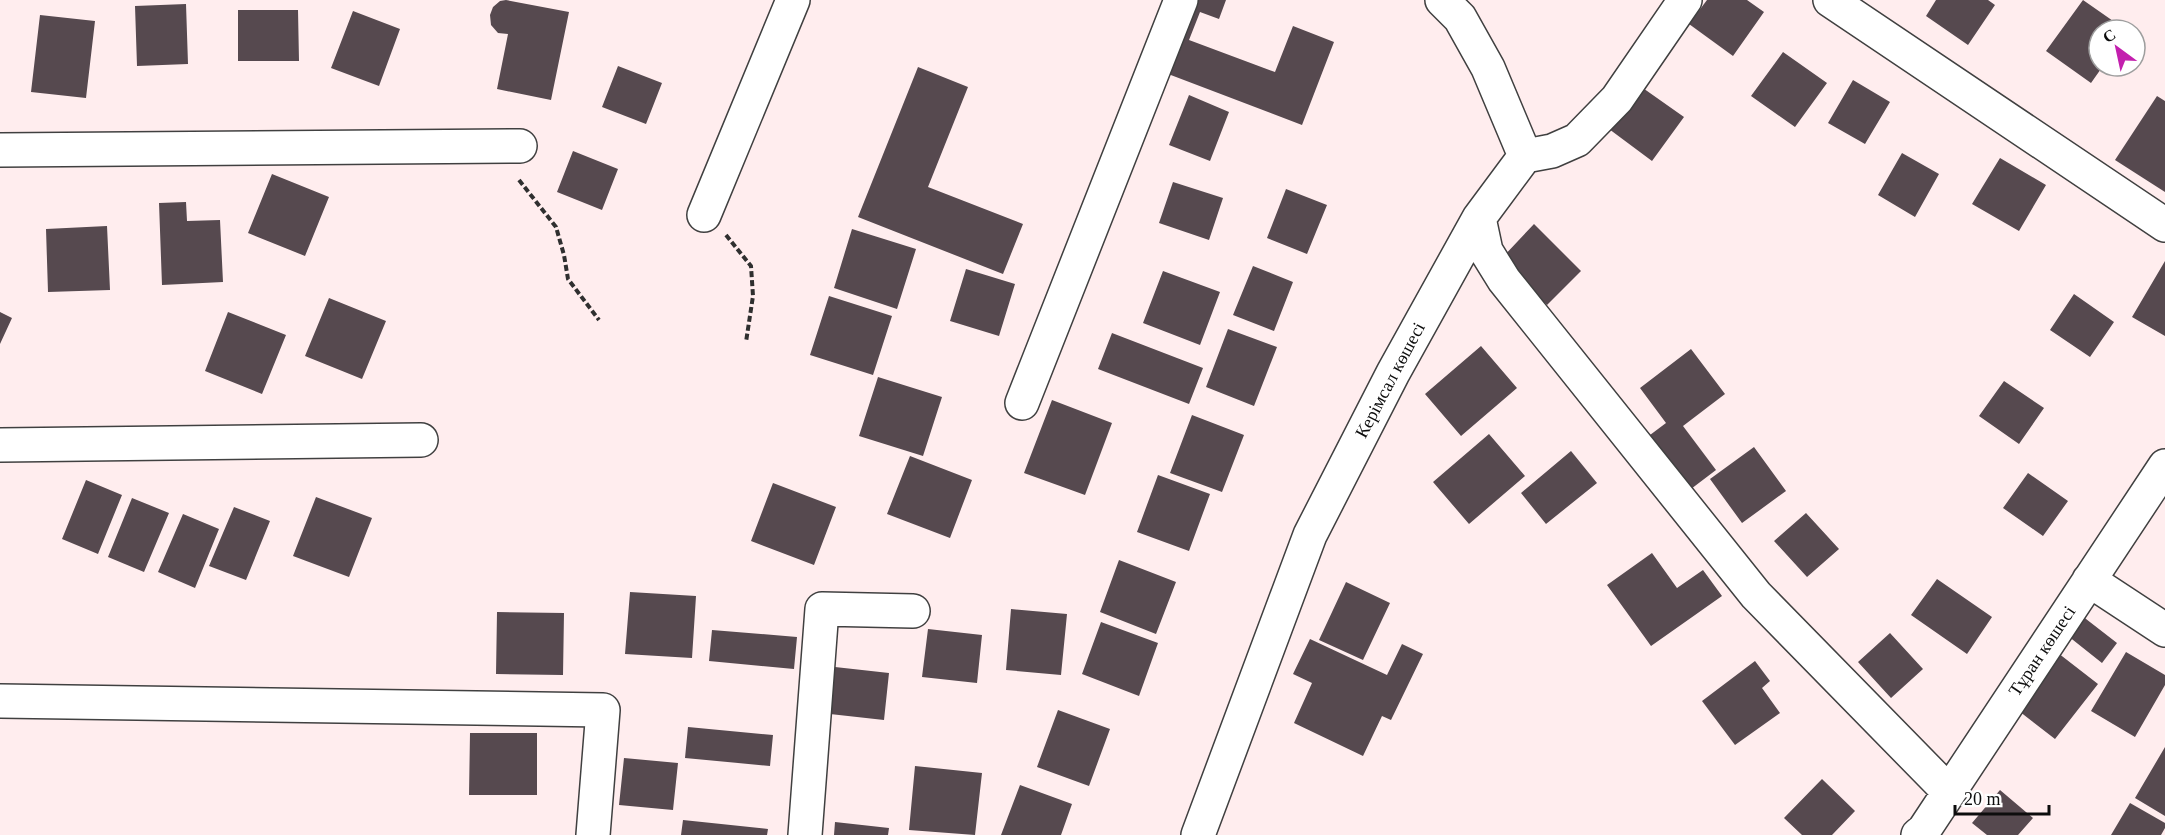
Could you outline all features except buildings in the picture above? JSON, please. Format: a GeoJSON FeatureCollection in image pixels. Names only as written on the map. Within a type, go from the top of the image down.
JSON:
{"type":"FeatureCollection","features":[{"type":"Feature","properties":{"kind":"street"},"geometry":{"type":"LineString","coordinates":[[704,215],[793,0]]}},
{"type":"Feature","properties":{"kind":"street"},"geometry":{"type":"LineString","coordinates":[[1022,403],[1181,0]]}},
{"type":"Feature","properties":{"kind":"street"},"geometry":{"type":"LineString","coordinates":[[1442,0],[1460,18],[1488,68],[1526,156],[1552,151],[1577,140],[1617,99],[1685,0]]}},
{"type":"Feature","properties":{"kind":"street"},"geometry":{"type":"LineString","coordinates":[[1830,0],[2165,225]]}},
{"type":"Feature","properties":{"kind":"street"},"geometry":{"type":"LineString","coordinates":[[0,150],[520,146]]}},
{"type":"Feature","properties":{"kind":"street","name":"Керімсал көшесі"},"geometry":{"type":"LineString","coordinates":[[1198,835],[1310,535],[1393,373],[1479,218],[1526,156]]}},
{"type":"Feature","properties":{"kind":"street"},"geometry":{"type":"LineString","coordinates":[[1479,218],[1486,251],[1504,280],[1756,596],[1948,791]]}},
{"type":"Feature","properties":{"kind":"street"},"geometry":{"type":"LineString","coordinates":[[0,445],[421,440]]}},
{"type":"Feature","properties":{"kind":"street","name":"Тұран көшесі"},"geometry":{"type":"LineString","coordinates":[[1918,835],[2165,466]]}},
{"type":"Feature","properties":{"kind":"street"},"geometry":{"type":"LineString","coordinates":[[2089,580],[2165,630]]}},
{"type":"Feature","properties":{"kind":"street"},"geometry":{"type":"LineString","coordinates":[[805,835],[822,609],[913,611]]}},
{"type":"Feature","properties":{"kind":"street"},"geometry":{"type":"LineString","coordinates":[[0,701],[603,710],[593,835]]}},
{"type":"Feature","properties":{"kind":"path"},"geometry":{"type":"LineString","coordinates":[[484,146],[523,183],[556,227],[568,279],[599,320]]}},
{"type":"Feature","properties":{"kind":"path"},"geometry":{"type":"LineString","coordinates":[[704,215],[732,241],[751,266],[753,296],[746,342]]}}]}
